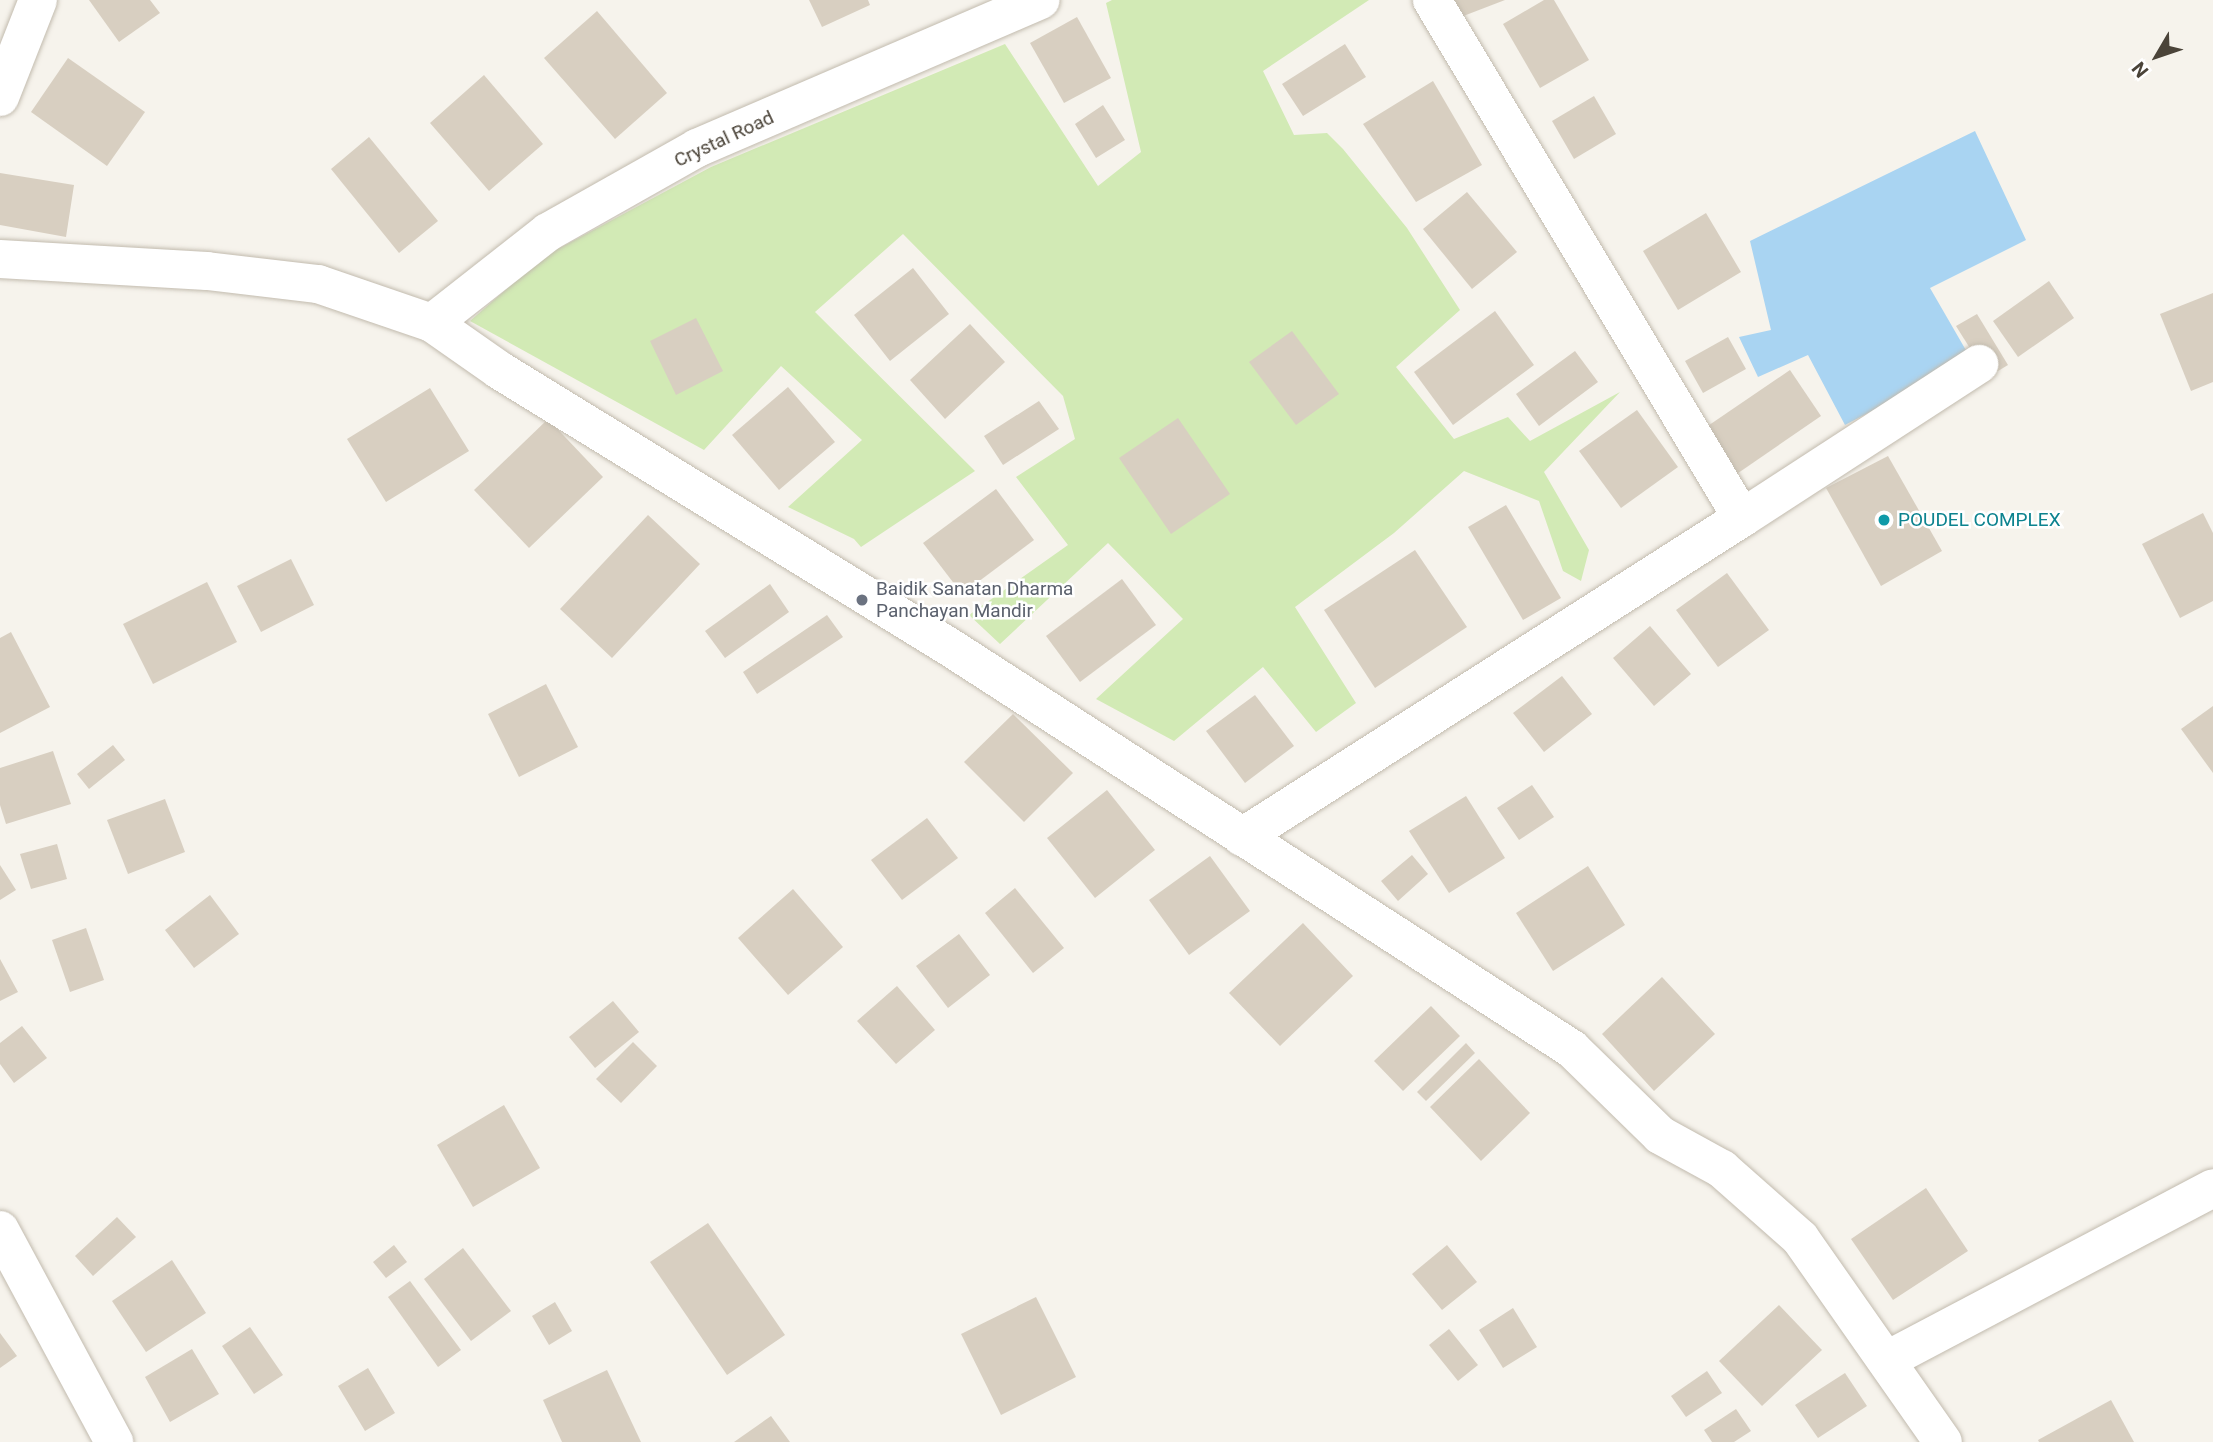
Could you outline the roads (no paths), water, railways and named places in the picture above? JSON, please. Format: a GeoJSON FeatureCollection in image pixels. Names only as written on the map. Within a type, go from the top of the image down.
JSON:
{"type":"FeatureCollection","features":[{"type":"Feature","properties":{"kind":"street"},"geometry":{"type":"LineString","coordinates":[[4,70],[38,0]]}},
{"type":"Feature","properties":{"kind":"street","name":"Crystal Road"},"geometry":{"type":"LineString","coordinates":[[432,323],[548,232],[697,148],[1041,0]]}},
{"type":"Feature","properties":{"kind":"street"},"geometry":{"type":"LineString","coordinates":[[1432,0],[1742,518]]}},
{"type":"Feature","properties":{"kind":"street"},"geometry":{"type":"LineString","coordinates":[[0,259],[207,271],[318,284],[432,323],[499,370],[951,648],[1543,1027],[1572,1049],[1660,1135],[1722,1169],[1757,1195],[1800,1238],[1889,1359],[1944,1442]]}},
{"type":"Feature","properties":{"kind":"street"},"geometry":{"type":"LineString","coordinates":[[1242,836],[1742,518],[1979,363]]}},
{"type":"Feature","properties":{"kind":"street"},"geometry":{"type":"LineString","coordinates":[[1889,1359],[2213,1188]]}},
{"type":"Feature","properties":{"kind":"street"},"geometry":{"type":"LineString","coordinates":[[0,1230],[114,1442]]}},
{"type":"Feature","properties":{"kind":"water"},"geometry":{"type":"Polygon","coordinates":[[[1975,131],[2026,240],[1930,288],[1971,359],[1845,425],[1808,355],[1758,377],[1739,337],[1771,330],[1750,241],[1975,131]]]}},
{"type":"Feature","properties":{"kind":"place","name":"POUDEL COMPLEX"},"geometry":{"type":"Point","coordinates":[1884,520]}},
{"type":"Feature","properties":{"kind":"place","name":"Baidik Sanatan Dharma Panchayan Mandir"},"geometry":{"type":"Point","coordinates":[862,600]}}]}
